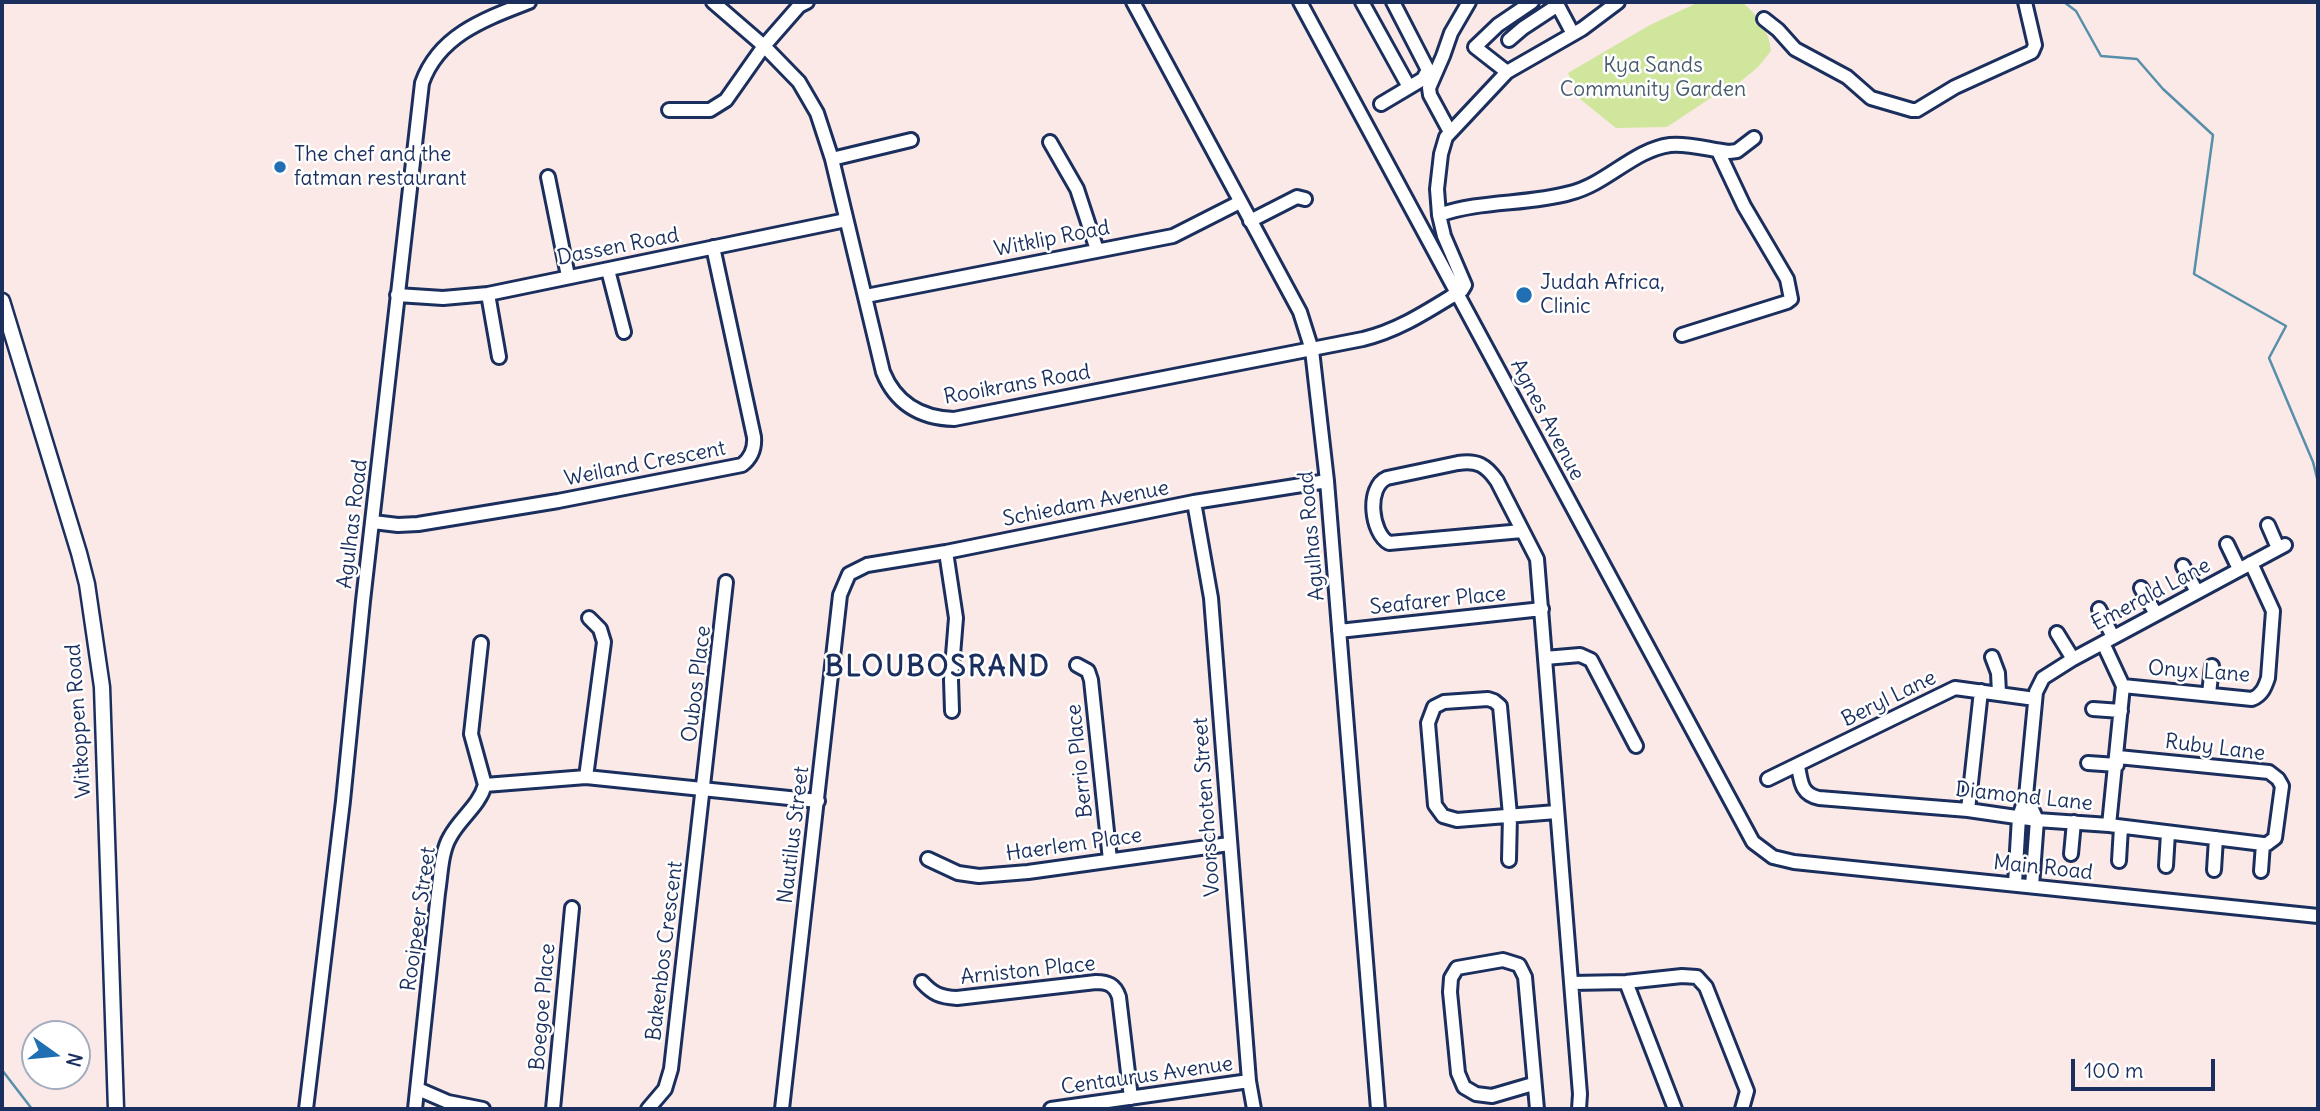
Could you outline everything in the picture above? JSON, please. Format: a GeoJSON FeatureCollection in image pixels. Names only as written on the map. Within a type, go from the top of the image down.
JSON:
{"type":"FeatureCollection","features":[{"type":"Feature","properties":{"kind":"main road","name":"Witkoppen Road"},"geometry":{"type":"LineString","coordinates":[[2,301],[79,553],[87,584],[101,676],[116,1109]]}},
{"type":"Feature","properties":{"kind":"street","name":"Agulhas Road"},"geometry":{"type":"LineString","coordinates":[[306,1109],[420,97],[428,69],[443,48],[460,33],[487,18],[529,2]]}},
{"type":"Feature","properties":{"kind":"street","name":"Rooikrans Road"},"geometry":{"type":"LineString","coordinates":[[713,2],[764,46],[806,90],[817,113],[832,159],[884,372],[889,385],[904,403],[924,415],[954,419],[1312,350],[1387,332],[1426,314],[1457,293]]}},
{"type":"Feature","properties":{"kind":"street"},"geometry":{"type":"LineString","coordinates":[[669,110],[710,110],[719,106],[764,46],[799,6],[807,2]]}},
{"type":"Feature","properties":{"kind":"street","name":"Agulhas Road"},"geometry":{"type":"LineString","coordinates":[[1133,2],[1300,312],[1312,350],[1327,481],[1378,1109]]}},
{"type":"Feature","properties":{"kind":"street","name":"Agnes Avenue"},"geometry":{"type":"LineString","coordinates":[[1300,2],[1748,834],[1765,852]]}},
{"type":"Feature","properties":{"kind":"street"},"geometry":{"type":"LineString","coordinates":[[1362,2],[1409,87]]}},
{"type":"Feature","properties":{"kind":"street"},"geometry":{"type":"LineString","coordinates":[[1381,104],[1425,76],[1428,66],[1393,2]]}},
{"type":"Feature","properties":{"kind":"street"},"geometry":{"type":"LineString","coordinates":[[1450,132],[1430,95],[1429,88],[1451,33],[1469,2]]}},
{"type":"Feature","properties":{"kind":"street"},"geometry":{"type":"LineString","coordinates":[[1507,72],[1475,47],[1497,25],[1532,2]]}},
{"type":"Feature","properties":{"kind":"street"},"geometry":{"type":"LineString","coordinates":[[1457,293],[1464,288],[1464,281],[1451,255],[1439,215],[1439,169],[1444,144],[1450,132],[1507,72],[1573,34],[1599,7],[1618,2]]}},
{"type":"Feature","properties":{"kind":"street"},"geometry":{"type":"LineString","coordinates":[[1764,19],[1795,49],[1847,77],[1871,98],[1917,110],[1955,87],[2032,52],[2035,45],[2025,2]]}},
{"type":"Feature","properties":{"kind":"street"},"geometry":{"type":"LineString","coordinates":[[1509,40],[1557,3],[1573,34]]}},
{"type":"Feature","properties":{"kind":"street"},"geometry":{"type":"LineString","coordinates":[[1439,215],[1460,207],[1534,200],[1572,193],[1591,187],[1637,156],[1671,145],[1737,151],[1754,138]]}},
{"type":"Feature","properties":{"kind":"street"},"geometry":{"type":"LineString","coordinates":[[832,159],[911,140]]}},
{"type":"Feature","properties":{"kind":"street"},"geometry":{"type":"LineString","coordinates":[[1049,142],[1077,190],[1097,250]]}},
{"type":"Feature","properties":{"kind":"street"},"geometry":{"type":"LineString","coordinates":[[1682,335],[1791,299],[1787,279],[1744,206],[1718,151]]}},
{"type":"Feature","properties":{"kind":"street"},"geometry":{"type":"LineString","coordinates":[[548,177],[568,276]]}},
{"type":"Feature","properties":{"kind":"street"},"geometry":{"type":"LineString","coordinates":[[1250,221],[1297,197],[1305,199]]}},
{"type":"Feature","properties":{"kind":"street","name":"Witklip Road"},"geometry":{"type":"LineString","coordinates":[[866,296],[1173,236],[1240,202]]}},
{"type":"Feature","properties":{"kind":"street","name":"Dassen Road"},"geometry":{"type":"LineString","coordinates":[[397,295],[443,298],[488,294],[846,220]]}},
{"type":"Feature","properties":{"kind":"street","name":"Weiland Crescent"},"geometry":{"type":"LineString","coordinates":[[373,522],[407,525],[469,516],[705,472],[747,461],[752,452],[754,437],[713,247]]}},
{"type":"Feature","properties":{"kind":"street"},"geometry":{"type":"LineString","coordinates":[[608,270],[624,332]]}},
{"type":"Feature","properties":{"kind":"street"},"geometry":{"type":"LineString","coordinates":[[488,294],[499,357]]}},
{"type":"Feature","properties":{"kind":"street"},"geometry":{"type":"LineString","coordinates":[[1522,531],[1389,543],[1379,535],[1375,518],[1375,492],[1380,481],[1387,478],[1474,462],[1490,471],[1537,558],[1572,984],[1579,1109]]}},
{"type":"Feature","properties":{"kind":"street","name":"Schiedam Avenue"},"geometry":{"type":"LineString","coordinates":[[854,570],[874,563],[946,552],[1194,502],[1327,481]]}},
{"type":"Feature","properties":{"kind":"street","name":"Voorschoten Street"},"geometry":{"type":"LineString","coordinates":[[1194,502],[1211,598],[1229,844],[1249,1081],[1254,1109]]}},
{"type":"Feature","properties":{"kind":"street","name":"Emerald Lane"},"geometry":{"type":"LineString","coordinates":[[2035,699],[2039,684],[2047,675],[2282,546],[2268,525]]}},
{"type":"Feature","properties":{"kind":"street"},"geometry":{"type":"LineString","coordinates":[[2227,544],[2245,566]]}},
{"type":"Feature","properties":{"kind":"street"},"geometry":{"type":"LineString","coordinates":[[946,552],[956,618],[950,687],[952,711]]}},
{"type":"Feature","properties":{"kind":"street"},"geometry":{"type":"LineString","coordinates":[[2183,566],[2197,592]]}},
{"type":"Feature","properties":{"kind":"street","name":"Onyx Lane"},"geometry":{"type":"LineString","coordinates":[[2123,686],[2252,699],[2258,697],[2265,686],[2273,611],[2245,566]]}},
{"type":"Feature","properties":{"kind":"street","name":"Nautilus Street"},"geometry":{"type":"LineString","coordinates":[[782,1109],[840,595],[846,578],[854,570]]}},
{"type":"Feature","properties":{"kind":"street","name":"Oubos Place"},"geometry":{"type":"LineString","coordinates":[[704,791],[726,582]]}},
{"type":"Feature","properties":{"kind":"street"},"geometry":{"type":"LineString","coordinates":[[2141,588],[2156,614]]}},
{"type":"Feature","properties":{"kind":"street","name":"Seafarer Place"},"geometry":{"type":"LineString","coordinates":[[1339,631],[1542,609]]}},
{"type":"Feature","properties":{"kind":"street"},"geometry":{"type":"LineString","coordinates":[[2099,609],[2123,686],[2115,826],[2119,861]]}},
{"type":"Feature","properties":{"kind":"street"},"geometry":{"type":"LineString","coordinates":[[586,777],[604,642],[600,629],[589,618]]}},
{"type":"Feature","properties":{"kind":"street"},"geometry":{"type":"LineString","coordinates":[[2057,634],[2073,659]]}},
{"type":"Feature","properties":{"kind":"street"},"geometry":{"type":"LineString","coordinates":[[481,643],[471,734],[485,785],[586,777],[818,801]]}},
{"type":"Feature","properties":{"kind":"street"},"geometry":{"type":"LineString","coordinates":[[1545,658],[1580,655],[1591,660],[1636,746]]}},
{"type":"Feature","properties":{"kind":"street"},"geometry":{"type":"LineString","coordinates":[[1992,657],[1998,673],[1999,694]]}},
{"type":"Feature","properties":{"kind":"street","name":"Berrio Place"},"geometry":{"type":"LineString","coordinates":[[1077,665],[1084,668],[1090,676],[1110,860]]}},
{"type":"Feature","properties":{"kind":"street"},"geometry":{"type":"LineString","coordinates":[[2209,694],[2212,666]]}},
{"type":"Feature","properties":{"kind":"street","name":"Beryl Lane"},"geometry":{"type":"LineString","coordinates":[[1768,779],[1950,690],[1963,688],[2035,699]]}},
{"type":"Feature","properties":{"kind":"street"},"geometry":{"type":"LineString","coordinates":[[1968,810],[1981,691]]}},
{"type":"Feature","properties":{"kind":"street"},"geometry":{"type":"LineString","coordinates":[[1509,860],[1510,815],[1500,706],[1488,699],[1439,704],[1431,711],[1428,723],[1437,811],[1443,816],[1457,820],[1510,815],[1556,811]]}},
{"type":"Feature","properties":{"kind":"street"},"geometry":{"type":"LineString","coordinates":[[2015,884],[2020,817],[2026,796],[2035,699]]}},
{"type":"Feature","properties":{"kind":"street"},"geometry":{"type":"LineString","coordinates":[[2093,709],[2121,710]]}},
{"type":"Feature","properties":{"kind":"street"},"geometry":{"type":"LineString","coordinates":[[2088,763],[2117,761]]}},
{"type":"Feature","properties":{"kind":"street","name":"Ruby Lane"},"geometry":{"type":"LineString","coordinates":[[2117,761],[2260,771],[2274,775],[2282,791],[2276,835],[2265,844]]}},
{"type":"Feature","properties":{"kind":"street","name":"Diamond Lane"},"geometry":{"type":"LineString","coordinates":[[1798,766],[1803,790],[1813,797],[1968,810],[2265,844]]}},
{"type":"Feature","properties":{"kind":"street","name":"Rooipeer Street"},"geometry":{"type":"LineString","coordinates":[[415,1109],[444,859],[451,835],[473,807],[485,785]]}},
{"type":"Feature","properties":{"kind":"street","name":"Bakenbos Crescent"},"geometry":{"type":"LineString","coordinates":[[648,1109],[664,1089],[671,1069],[704,791]]}},
{"type":"Feature","properties":{"kind":"street"},"geometry":{"type":"LineString","coordinates":[[2026,796],[2037,820],[2032,886]]}},
{"type":"Feature","properties":{"kind":"street"},"geometry":{"type":"LineString","coordinates":[[2071,854],[2074,822]]}},
{"type":"Feature","properties":{"kind":"street"},"geometry":{"type":"LineString","coordinates":[[2166,866],[2168,833]]}},
{"type":"Feature","properties":{"kind":"street"},"geometry":{"type":"LineString","coordinates":[[2214,870],[2216,838]]}},
{"type":"Feature","properties":{"kind":"street","name":"Haerlem Place"},"geometry":{"type":"LineString","coordinates":[[928,859],[969,876],[1018,873],[1229,844]]}},
{"type":"Feature","properties":{"kind":"street"},"geometry":{"type":"LineString","coordinates":[[2260,871],[2265,844]]}},
{"type":"Feature","properties":{"kind":"street","name":"Main Road"},"geometry":{"type":"LineString","coordinates":[[1765,852],[1773,857],[1794,862],[2318,916]]}},
{"type":"Feature","properties":{"kind":"street","name":"Boegoe Place"},"geometry":{"type":"LineString","coordinates":[[553,1109],[572,908]]}},
{"type":"Feature","properties":{"kind":"street"},"geometry":{"type":"LineString","coordinates":[[1533,1084],[1492,1096],[1476,1094],[1464,1087],[1458,1073],[1450,992],[1451,978],[1457,968],[1503,960],[1519,965],[1522,970],[1525,977],[1537,1109]]}},
{"type":"Feature","properties":{"kind":"street"},"geometry":{"type":"LineString","coordinates":[[1572,984],[1697,977],[1747,1091],[1742,1109]]}},
{"type":"Feature","properties":{"kind":"street","name":"Arniston Place"},"geometry":{"type":"LineString","coordinates":[[922,982],[933,993],[957,998],[1096,982],[1108,983],[1117,991],[1119,997],[1131,1098]]}},
{"type":"Feature","properties":{"kind":"street"},"geometry":{"type":"LineString","coordinates":[[1626,982],[1675,1109]]}},
{"type":"Feature","properties":{"kind":"street","name":"Centaurus Avenue"},"geometry":{"type":"LineString","coordinates":[[1051,1109],[1249,1081]]}},
{"type":"Feature","properties":{"kind":"street"},"geometry":{"type":"LineString","coordinates":[[418,1089],[448,1102],[483,1109]]}},
{"type":"Feature","properties":{"kind":"green space","name":"Kya Sands Community Garden"},"geometry":{"type":"Polygon","coordinates":[[[1699,2],[1742,2],[1757,18],[1768,36],[1771,51],[1758,67],[1734,87],[1712,97],[1667,127],[1616,128],[1580,99],[1568,73],[1650,25],[1699,2]]]}},
{"type":"Feature","properties":{"kind":"waterway"},"geometry":{"type":"LineString","coordinates":[[2064,2],[2076,11],[2101,56],[2137,59],[2163,89],[2213,135],[2194,274],[2286,326],[2269,358],[2313,462],[2318,482]]}},
{"type":"Feature","properties":{"kind":"waterway"},"geometry":{"type":"LineString","coordinates":[[2,1070],[32,1109]]}},
{"type":"Feature","properties":{"kind":"place","name":"The chef and the fatman restaurant"},"geometry":{"type":"Point","coordinates":[280,167]}},
{"type":"Feature","properties":{"kind":"place","name":"Judah Africa, Clinic"},"geometry":{"type":"Point","coordinates":[1524,295]}},
{"type":"Feature","properties":{"kind":"district","name":"BLOUBOSRAND"},"geometry":{"type":"Point","coordinates":[938,668]}}]}
